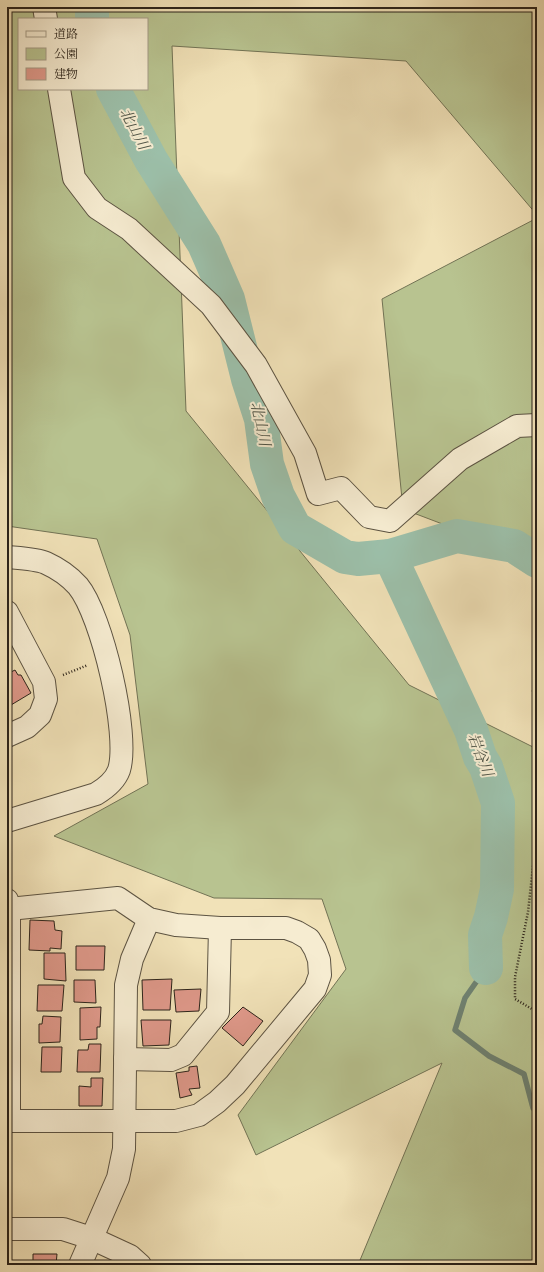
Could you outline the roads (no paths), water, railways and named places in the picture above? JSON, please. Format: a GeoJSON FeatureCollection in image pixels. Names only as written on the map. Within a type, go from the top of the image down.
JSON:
{"type":"FeatureCollection","features":[{"type":"Feature","properties":{"kind":"street"},"geometry":{"type":"LineString","coordinates":[[44,7],[46,18]]}},
{"type":"Feature","properties":{"kind":"street"},"geometry":{"type":"LineString","coordinates":[[59,90],[74,178],[97,208],[129,229],[211,305],[256,365],[305,454],[318,494],[341,488],[369,517],[390,520],[460,459],[517,426],[537,425]]}},
{"type":"Feature","properties":{"kind":"street"},"geometry":{"type":"LineString","coordinates":[[7,557],[45,562],[61,572],[78,586],[91,607],[107,658],[119,712],[121,757],[118,771],[109,785],[96,794],[7,821]]}},
{"type":"Feature","properties":{"kind":"street"},"geometry":{"type":"LineString","coordinates":[[7,612],[44,682],[46,698],[40,715],[27,727],[7,736]]}},
{"type":"Feature","properties":{"kind":"street"},"geometry":{"type":"LineString","coordinates":[[118,898],[149,919],[176,925],[220,928],[286,928],[298,932],[309,938],[319,960],[320,975],[315,989],[235,1085],[217,1102],[199,1115],[176,1121],[8,1121],[8,904],[118,898]]}},
{"type":"Feature","properties":{"kind":"street"},"geometry":{"type":"LineString","coordinates":[[80,1265],[118,1178],[124,1149],[126,985],[132,959],[149,919]]}},
{"type":"Feature","properties":{"kind":"street"},"geometry":{"type":"LineString","coordinates":[[125,1059],[170,1060],[183,1055],[218,1012],[220,928]]}},
{"type":"Feature","properties":{"kind":"street"},"geometry":{"type":"LineString","coordinates":[[7,1229],[63,1228],[91,1238],[130,1256],[140,1265]]}},
{"type":"Feature","properties":{"kind":"waterway","name":"北山川"},"geometry":{"type":"LineString","coordinates":[[92,7],[92,18]]}},
{"type":"Feature","properties":{"kind":"waterway","name":"北山川"},"geometry":{"type":"LineString","coordinates":[[114,90],[151,160],[204,244],[228,299],[248,379],[261,419],[267,464],[278,496],[295,528],[345,557],[358,559],[390,556],[457,536],[514,546],[537,561]]}},
{"type":"Feature","properties":{"kind":"waterway","name":"岩谷川"},"geometry":{"type":"LineString","coordinates":[[390,556],[471,730],[480,757],[486,767],[498,803],[497,889],[491,917],[485,935],[486,968]]}},
{"type":"Feature","properties":{"kind":"waterway"},"geometry":{"type":"LineString","coordinates":[[486,968],[465,998],[455,1030],[489,1056],[524,1074],[533,1108],[537,1112]]}}]}
